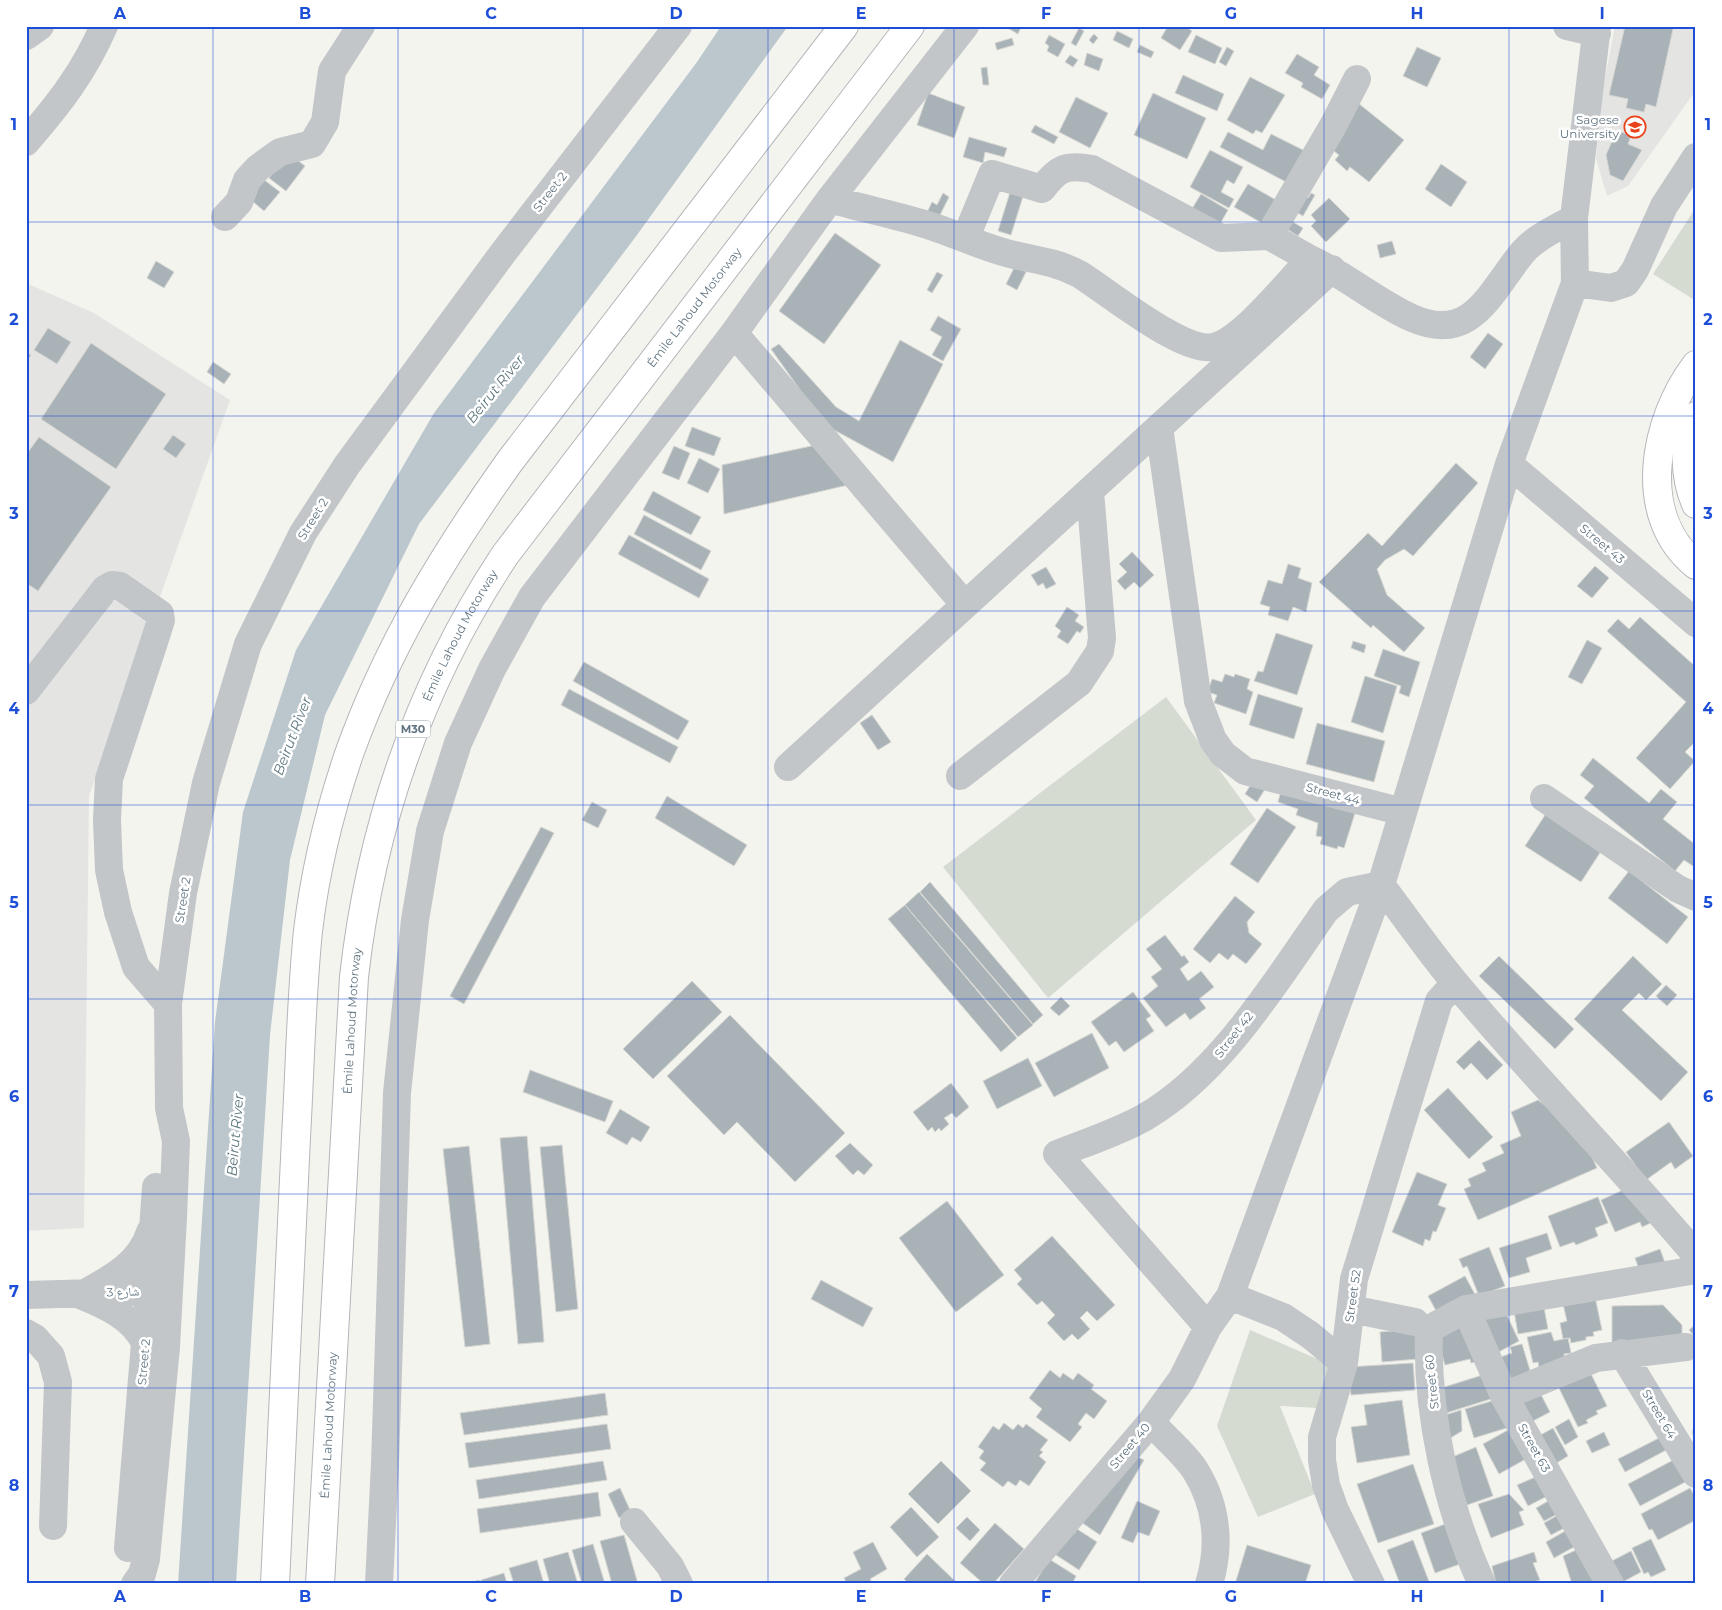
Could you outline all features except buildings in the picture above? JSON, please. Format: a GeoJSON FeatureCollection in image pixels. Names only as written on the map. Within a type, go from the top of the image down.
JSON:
{"type":"FeatureCollection","features":[{"type":"Feature","properties":{"kind":"highway"},"geometry":{"type":"LineString","coordinates":[[275,1584],[289,1264],[308,930],[323,850],[349,756],[374,692],[408,618],[465,525],[510,461],[844,26]]}},
{"type":"Feature","properties":{"kind":"highway","name":"Émile Lahoud Motorway"},"geometry":{"type":"LineString","coordinates":[[320,1584],[354,977],[361,916],[372,863],[392,791],[415,726],[452,643],[480,593],[505,554],[910,26]]}},
{"type":"Feature","properties":{"kind":"highway"},"geometry":{"type":"LineString","coordinates":[[1696,365],[1672,404],[1666,420],[1657,463],[1658,493],[1667,527],[1679,547],[1696,565]]}},
{"type":"Feature","properties":{"kind":"highway"},"geometry":{"type":"LineString","coordinates":[[1696,416],[1688,435],[1687,449],[1691,491],[1696,504]]}},
{"type":"Feature","properties":{"kind":"street"},"geometry":{"type":"LineString","coordinates":[[26,36],[40,26]]}},
{"type":"Feature","properties":{"kind":"street"},"geometry":{"type":"LineString","coordinates":[[26,142],[57,106],[90,59],[104,26]]}},
{"type":"Feature","properties":{"kind":"street"},"geometry":{"type":"LineString","coordinates":[[225,217],[239,202],[247,180],[258,168],[280,152],[312,144],[325,122],[332,71],[361,26]]}},
{"type":"Feature","properties":{"kind":"street","name":"Street 2"},"geometry":{"type":"LineString","coordinates":[[169,1108],[168,1004],[183,893],[206,783],[248,644],[303,533],[347,466],[497,261],[678,26]]}},
{"type":"Feature","properties":{"kind":"street"},"geometry":{"type":"LineString","coordinates":[[379,1584],[385,1463],[397,1094],[415,920],[430,830],[458,743],[492,669],[532,597],[734,333],[830,199],[965,26]]}},
{"type":"Feature","properties":{"kind":"street"},"geometry":{"type":"LineString","coordinates":[[1567,26],[1597,30],[1574,218],[1575,284],[1611,288],[1626,283],[1635,270],[1664,206],[1696,157]]}},
{"type":"Feature","properties":{"kind":"street"},"geometry":{"type":"LineString","coordinates":[[1268,236],[1334,124],[1357,79]]}},
{"type":"Feature","properties":{"kind":"street"},"geometry":{"type":"LineString","coordinates":[[966,237],[992,174],[1042,189],[1055,173],[1067,167],[1078,166],[1092,169],[1221,238],[1268,236],[1321,264],[1412,318],[1436,327],[1449,326],[1464,321],[1491,298],[1532,243],[1574,218]]}},
{"type":"Feature","properties":{"kind":"street"},"geometry":{"type":"LineString","coordinates":[[830,199],[870,211],[919,222],[966,237],[1003,252],[1059,264],[1080,275],[1153,325],[1186,341],[1212,348],[1233,338],[1272,300],[1321,264]]}},
{"type":"Feature","properties":{"kind":"street"},"geometry":{"type":"LineString","coordinates":[[788,767],[1160,428],[1321,264]]}},
{"type":"Feature","properties":{"kind":"street","name":"Street 40"},"geometry":{"type":"LineString","coordinates":[[1013,1584],[1151,1422],[1182,1379],[1208,1327],[1230,1296],[1381,885],[1509,464],[1575,284]]}},
{"type":"Feature","properties":{"kind":"street"},"geometry":{"type":"LineString","coordinates":[[734,333],[966,605]]}},
{"type":"Feature","properties":{"kind":"street","name":"Street 44"},"geometry":{"type":"LineString","coordinates":[[1160,428],[1198,700],[1213,740],[1223,754],[1245,771],[1403,812]]}},
{"type":"Feature","properties":{"kind":"street","name":"Street 43"},"geometry":{"type":"LineString","coordinates":[[1509,464],[1696,623]]}},
{"type":"Feature","properties":{"kind":"street"},"geometry":{"type":"LineString","coordinates":[[960,776],[1079,683],[1091,668],[1100,651],[1102,638],[1090,491]]}},
{"type":"Feature","properties":{"kind":"street"},"geometry":{"type":"LineString","coordinates":[[26,691],[106,589],[112,585],[120,586],[160,614],[161,620],[109,779],[107,820],[109,870],[118,912],[130,949],[136,967],[168,1004]]}},
{"type":"Feature","properties":{"kind":"street"},"geometry":{"type":"LineString","coordinates":[[1544,798],[1678,889],[1696,897]]}},
{"type":"Feature","properties":{"kind":"street"},"geometry":{"type":"LineString","coordinates":[[1381,885],[1455,983],[1568,1113],[1648,1199],[1696,1255]]}},
{"type":"Feature","properties":{"kind":"street","name":"Street 42"},"geometry":{"type":"LineString","coordinates":[[1208,1327],[1057,1154],[1144,1118],[1182,1090],[1218,1056],[1326,910],[1347,892],[1381,885]]}},
{"type":"Feature","properties":{"kind":"street","name":"Street 52"},"geometry":{"type":"LineString","coordinates":[[1371,1584],[1335,1510],[1326,1485],[1322,1460],[1322,1437],[1344,1363],[1354,1279],[1438,1001],[1455,983]]}},
{"type":"Feature","properties":{"kind":"street"},"geometry":{"type":"LineString","coordinates":[[81,1294],[122,1270],[138,1257],[147,1241],[154,1219],[158,1138],[169,1108]]}},
{"type":"Feature","properties":{"kind":"street"},"geometry":{"type":"LineString","coordinates":[[158,1291],[176,1142],[169,1108]]}},
{"type":"Feature","properties":{"kind":"street","name":"Street 2"},"geometry":{"type":"LineString","coordinates":[[136,1584],[142,1574],[146,1559],[158,1291],[154,1219]]}},
{"type":"Feature","properties":{"kind":"street","name":"Street 60"},"geometry":{"type":"LineString","coordinates":[[1482,1584],[1467,1551],[1448,1482],[1428,1369],[1429,1329],[1466,1309],[1696,1270]]}},
{"type":"Feature","properties":{"kind":"street","name":"Street 2"},"geometry":{"type":"LineString","coordinates":[[130,1584],[126,1564],[145,1343],[158,1291]]}},
{"type":"Feature","properties":{"kind":"street","name":"شارع 3"},"geometry":{"type":"LineString","coordinates":[[26,1295],[158,1291]]}},
{"type":"Feature","properties":{"kind":"street"},"geometry":{"type":"LineString","coordinates":[[81,1294],[105,1305],[129,1321],[145,1343]]}},
{"type":"Feature","properties":{"kind":"street"},"geometry":{"type":"LineString","coordinates":[[1230,1296],[1283,1317],[1310,1335],[1344,1363]]}},
{"type":"Feature","properties":{"kind":"street"},"geometry":{"type":"LineString","coordinates":[[1351,1309],[1415,1322]]}},
{"type":"Feature","properties":{"kind":"street","name":"Street 63"},"geometry":{"type":"LineString","coordinates":[[1466,1309],[1504,1396],[1610,1584]]}},
{"type":"Feature","properties":{"kind":"street"},"geometry":{"type":"LineString","coordinates":[[26,1333],[35,1338],[51,1356],[58,1382],[53,1526]]}},
{"type":"Feature","properties":{"kind":"street"},"geometry":{"type":"LineString","coordinates":[[1504,1396],[1596,1358],[1686,1347]]}},
{"type":"Feature","properties":{"kind":"street","name":"Street 64"},"geometry":{"type":"LineString","coordinates":[[1622,1354],[1696,1474]]}},
{"type":"Feature","properties":{"kind":"street"},"geometry":{"type":"LineString","coordinates":[[1151,1422],[1195,1470],[1210,1500],[1216,1526],[1215,1564],[1209,1584]]}},
{"type":"Feature","properties":{"kind":"street"},"geometry":{"type":"LineString","coordinates":[[634,1522],[670,1566],[679,1584]]}},
{"type":"Feature","properties":{"kind":"shaded area","name":"Sagese University"},"geometry":{"type":"Polygon","coordinates":[[[1615,26],[1696,26],[1696,90],[1628,186],[1607,196],[1596,159],[1602,94],[1615,26]]]}},
{"type":"Feature","properties":{"kind":"shaded area"},"geometry":{"type":"Polygon","coordinates":[[[1696,207],[1696,301],[1653,274],[1696,207]]]}},
{"type":"Feature","properties":{"kind":"shaded area"},"geometry":{"type":"Polygon","coordinates":[[[26,283],[94,313],[230,400],[89,796],[84,1228],[26,1231],[26,283]]]}},
{"type":"Feature","properties":{"kind":"shaded area"},"geometry":{"type":"Polygon","coordinates":[[[1166,697],[1256,820],[1048,998],[943,867],[1166,697]]]}},
{"type":"Feature","properties":{"kind":"shaded area"},"geometry":{"type":"Polygon","coordinates":[[[1250,1330],[1336,1367],[1318,1408],[1280,1406],[1315,1494],[1258,1517],[1217,1426],[1250,1330]]]}},
{"type":"Feature","properties":{"kind":"water","name":"Beirut River"},"geometry":{"type":"Polygon","coordinates":[[[721,26],[788,26],[637,235],[419,524],[325,715],[290,860],[270,1035],[236,1584],[178,1584],[215,1022],[243,812],[296,650],[434,413],[697,62],[721,26]]]}},
{"type":"Feature","properties":{"kind":"place","name":"Sagese University"},"geometry":{"type":"Point","coordinates":[1635,127]}}]}
